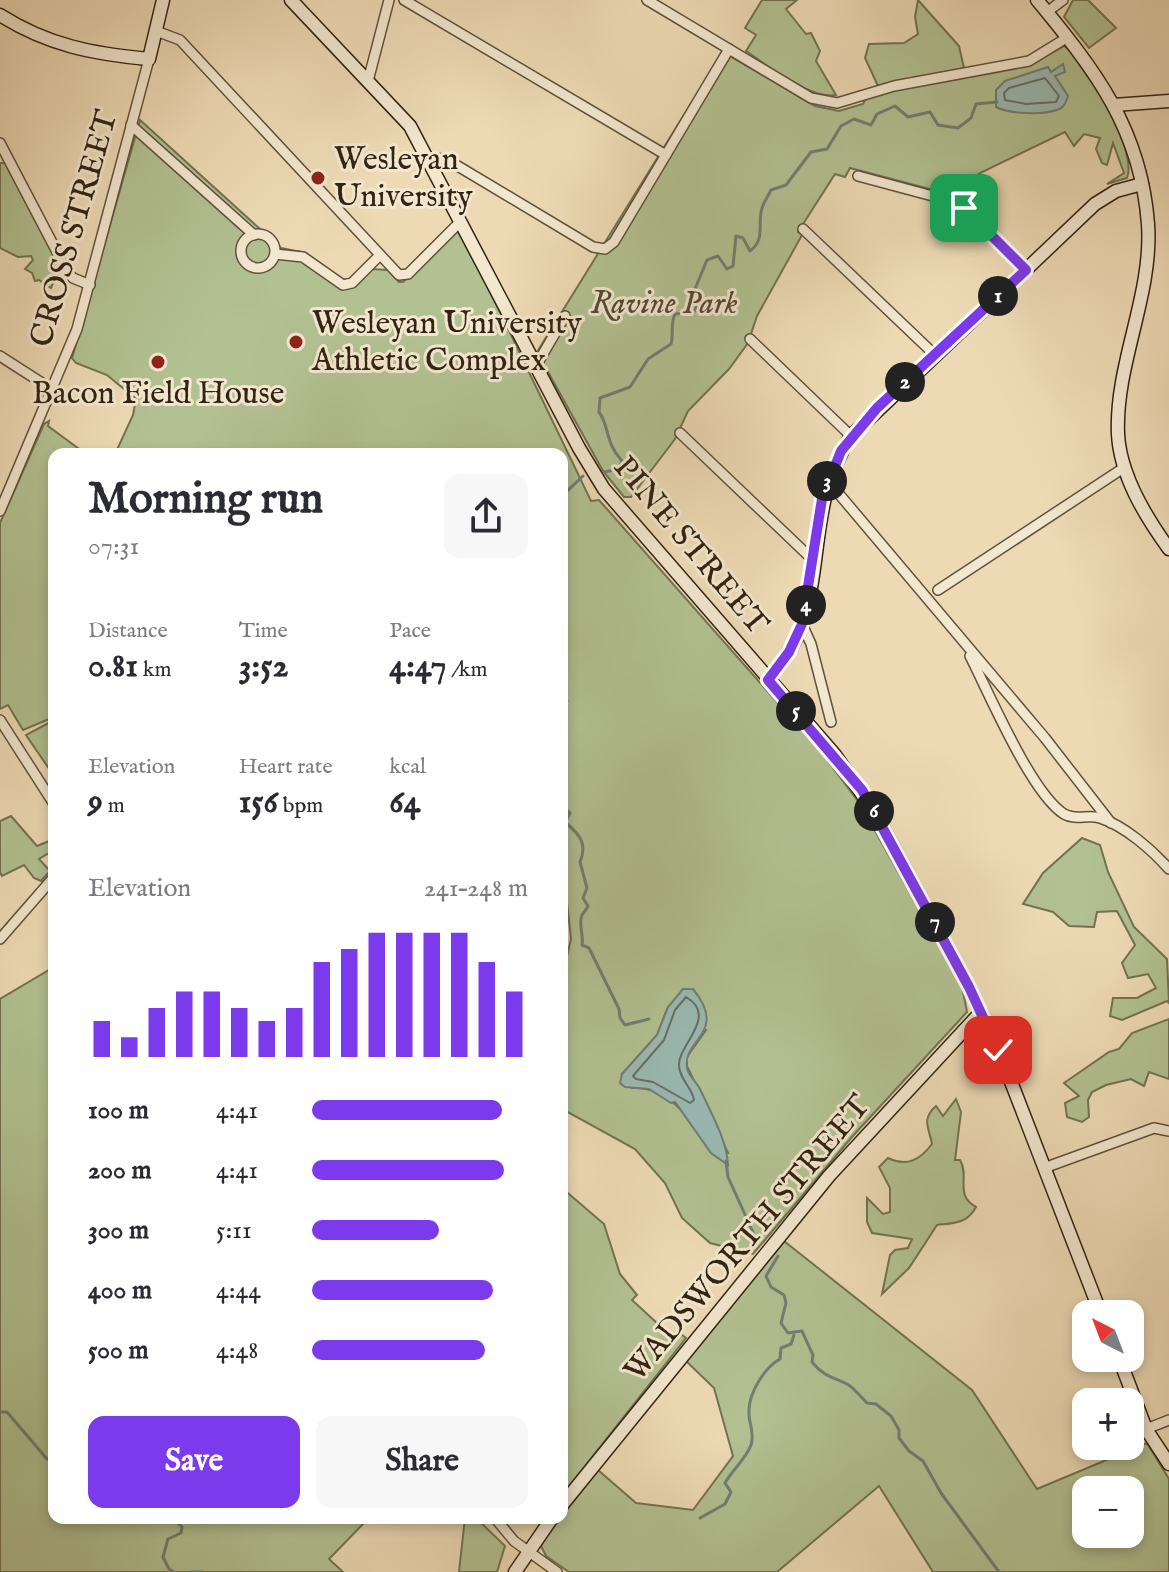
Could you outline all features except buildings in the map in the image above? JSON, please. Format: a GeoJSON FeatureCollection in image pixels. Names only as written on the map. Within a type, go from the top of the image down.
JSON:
{"type":"FeatureCollection","features":[{"type":"Feature","properties":{"kind":"street","name":"CROSS STREET"},"geometry":{"type":"LineString","coordinates":[[0,511],[74,340],[163,0]]}},
{"type":"Feature","properties":{"kind":"street","name":"PINE STREET"},"geometry":{"type":"LineString","coordinates":[[291,0],[410,126],[604,489],[862,790],[981,1012],[1096,1300]]}},
{"type":"Feature","properties":{"kind":"street"},"geometry":{"type":"LineString","coordinates":[[368,81],[389,0]]}},
{"type":"Feature","properties":{"kind":"street"},"geometry":{"type":"LineString","coordinates":[[404,0],[666,155]]}},
{"type":"Feature","properties":{"kind":"street"},"geometry":{"type":"LineString","coordinates":[[647,0],[811,98],[837,103],[894,86],[1029,61],[1068,37]]}},
{"type":"Feature","properties":{"kind":"street"},"geometry":{"type":"LineString","coordinates":[[1037,0],[1098,76],[1114,105],[1142,184],[1148,247],[1118,434],[1125,467],[1145,512],[1169,549]]}},
{"type":"Feature","properties":{"kind":"street"},"geometry":{"type":"LineString","coordinates":[[1047,12],[1063,0]]}},
{"type":"Feature","properties":{"kind":"street"},"geometry":{"type":"LineString","coordinates":[[0,15],[29,32],[65,47],[149,59]]}},
{"type":"Feature","properties":{"kind":"street"},"geometry":{"type":"LineString","coordinates":[[156,31],[180,40],[397,273],[405,275],[461,221]]}},
{"type":"Feature","properties":{"kind":"street"},"geometry":{"type":"LineString","coordinates":[[428,158],[446,159],[593,247],[605,249],[614,242],[729,49]]}},
{"type":"Feature","properties":{"kind":"street"},"geometry":{"type":"LineString","coordinates":[[1114,105],[1169,101]]}},
{"type":"Feature","properties":{"kind":"street"},"geometry":{"type":"LineString","coordinates":[[131,125],[254,235],[269,239],[275,254]]}},
{"type":"Feature","properties":{"kind":"street"},"geometry":{"type":"LineString","coordinates":[[0,143],[69,275],[90,285]]}},
{"type":"Feature","properties":{"kind":"street"},"geometry":{"type":"LineString","coordinates":[[858,176],[955,202],[1026,270]]}},
{"type":"Feature","properties":{"kind":"street"},"geometry":{"type":"LineString","coordinates":[[768,680],[789,652],[802,624],[827,481],[851,436],[1105,196],[1142,184]]}},
{"type":"Feature","properties":{"kind":"street"},"geometry":{"type":"LineString","coordinates":[[803,229],[935,355]]}},
{"type":"Feature","properties":{"kind":"street"},"geometry":{"type":"LineString","coordinates":[[254,235],[246,239],[241,248],[242,257],[248,265],[262,267],[275,254]]}},
{"type":"Feature","properties":{"kind":"street"},"geometry":{"type":"LineString","coordinates":[[275,254],[303,257],[343,285],[352,283],[380,255]]}},
{"type":"Feature","properties":{"kind":"street"},"geometry":{"type":"LineString","coordinates":[[536,366],[565,316]]}},
{"type":"Feature","properties":{"kind":"street"},"geometry":{"type":"LineString","coordinates":[[750,339],[851,436]]}},
{"type":"Feature","properties":{"kind":"street"},"geometry":{"type":"LineString","coordinates":[[0,356],[53,390]]}},
{"type":"Feature","properties":{"kind":"street"},"geometry":{"type":"LineString","coordinates":[[680,433],[813,560]]}},
{"type":"Feature","properties":{"kind":"street"},"geometry":{"type":"LineString","coordinates":[[938,590],[1125,467]]}},
{"type":"Feature","properties":{"kind":"street"},"geometry":{"type":"LineString","coordinates":[[827,481],[1045,738],[1111,823]]}},
{"type":"Feature","properties":{"kind":"street"},"geometry":{"type":"LineString","coordinates":[[802,624],[809,637],[831,722]]}},
{"type":"Feature","properties":{"kind":"street"},"geometry":{"type":"LineString","coordinates":[[960,640],[1017,750],[1057,807],[1069,816],[1094,817],[1111,823],[1152,852],[1169,869]]}},
{"type":"Feature","properties":{"kind":"street"},"geometry":{"type":"LineString","coordinates":[[0,720],[48,795]]}},
{"type":"Feature","properties":{"kind":"street"},"geometry":{"type":"LineString","coordinates":[[0,939],[48,884]]}},
{"type":"Feature","properties":{"kind":"street","name":"WADSWORTH STREET"},"geometry":{"type":"LineString","coordinates":[[568,1498],[829,1176],[981,1012]]}},
{"type":"Feature","properties":{"kind":"street"},"geometry":{"type":"LineString","coordinates":[[1044,1168],[1154,1128],[1169,1131]]}},
{"type":"Feature","properties":{"kind":"street"},"geometry":{"type":"LineString","coordinates":[[1124,1372],[1146,1429],[1169,1464]]}},
{"type":"Feature","properties":{"kind":"street"},"geometry":{"type":"LineString","coordinates":[[1146,1429],[1169,1420]]}},
{"type":"Feature","properties":{"kind":"street"},"geometry":{"type":"LineString","coordinates":[[500,1524],[507,1534],[557,1572]]}},
{"type":"Feature","properties":{"kind":"street"},"geometry":{"type":"LineString","coordinates":[[515,1572],[548,1524]]}},
{"type":"Feature","properties":{"kind":"green space"},"geometry":{"type":"Polygon","coordinates":[[[762,0],[797,0],[786,9],[806,34],[811,33],[820,51],[816,61],[836,95],[802,87],[746,51],[756,35],[745,28],[762,0]]]}},
{"type":"Feature","properties":{"kind":"green space"},"geometry":{"type":"Polygon","coordinates":[[[918,0],[959,46],[964,68],[878,86],[865,58],[869,44],[904,43],[918,34],[915,17],[918,0]]]}},
{"type":"Feature","properties":{"kind":"green space"},"geometry":{"type":"Polygon","coordinates":[[[1073,0],[1088,0],[1116,28],[1089,48],[1064,17],[1073,0]]]}},
{"type":"Feature","properties":{"kind":"green space","name":"Ravine Park"},"geometry":{"type":"Polygon","coordinates":[[[1064,46],[1086,69],[1109,108],[1125,149],[1127,178],[1107,184],[1124,173],[1113,143],[1107,165],[1102,163],[1096,149],[1100,138],[1084,134],[1074,146],[1065,132],[978,174],[956,196],[850,168],[845,177],[835,174],[798,232],[802,235],[757,316],[748,343],[729,369],[688,411],[675,439],[631,497],[624,497],[603,471],[537,352],[723,52],[815,106],[839,111],[863,104],[866,98],[902,88],[1029,65],[1064,46]]]}},
{"type":"Feature","properties":{"kind":"green space"},"geometry":{"type":"Polygon","coordinates":[[[140,120],[281,248],[306,253],[342,279],[358,281],[371,269],[388,270],[399,282],[403,282],[460,229],[565,448],[118,448],[133,415],[136,399],[107,375],[76,363],[72,358],[140,120]]]}},
{"type":"Feature","properties":{"kind":"green space"},"geometry":{"type":"Polygon","coordinates":[[[0,163],[5,163],[60,267],[51,288],[39,280],[35,281],[32,273],[25,269],[33,260],[31,256],[18,257],[0,248],[0,163]]]}},
{"type":"Feature","properties":{"kind":"green space"},"geometry":{"type":"Polygon","coordinates":[[[49,421],[48,426],[78,448],[48,448],[48,720],[23,730],[8,705],[0,709],[0,523],[44,424],[49,421]]]}},
{"type":"Feature","properties":{"kind":"green space"},"geometry":{"type":"Polygon","coordinates":[[[568,453],[591,501],[599,500],[822,753],[860,804],[962,986],[967,1012],[851,1138],[753,1254],[710,1243],[682,1218],[665,1183],[635,1149],[568,1112],[568,952],[571,939],[568,912],[568,453]],[[668,1007],[657,1035],[622,1074],[632,1088],[659,1093],[670,1100],[688,1119],[711,1153],[728,1153],[687,1066],[687,1057],[706,1030],[668,1007]]]}},
{"type":"Feature","properties":{"kind":"green space"},"geometry":{"type":"Polygon","coordinates":[[[48,723],[48,767],[26,735],[48,723]]]}},
{"type":"Feature","properties":{"kind":"green space"},"geometry":{"type":"Polygon","coordinates":[[[11,816],[37,846],[48,841],[48,854],[39,859],[48,869],[41,881],[34,878],[24,865],[2,876],[0,821],[11,816]]]}},
{"type":"Feature","properties":{"kind":"green space"},"geometry":{"type":"Polygon","coordinates":[[[1082,838],[1100,845],[1108,872],[1134,927],[1167,959],[1169,1003],[1167,1001],[1122,1020],[1110,1016],[1113,998],[1137,998],[1156,988],[1148,974],[1128,978],[1122,963],[1135,945],[1117,911],[1097,912],[1094,927],[1069,926],[1053,912],[1023,904],[1043,873],[1082,838]]]}},
{"type":"Feature","properties":{"kind":"green space"},"geometry":{"type":"Polygon","coordinates":[[[48,971],[48,1524],[363,1524],[329,1559],[343,1572],[0,1572],[0,999],[48,971]]]}},
{"type":"Feature","properties":{"kind":"green space"},"geometry":{"type":"Polygon","coordinates":[[[1169,1019],[1169,1079],[1149,1072],[1144,1086],[1131,1079],[1106,1085],[1092,1092],[1088,1100],[1089,1117],[1082,1122],[1067,1117],[1065,1103],[1079,1096],[1064,1083],[1109,1052],[1119,1049],[1132,1033],[1169,1019]]]}},
{"type":"Feature","properties":{"kind":"green space"},"geometry":{"type":"Polygon","coordinates":[[[956,1099],[961,1112],[955,1160],[960,1160],[963,1166],[966,1197],[976,1207],[964,1220],[937,1225],[909,1268],[882,1294],[890,1255],[895,1250],[908,1248],[912,1239],[872,1233],[867,1222],[867,1198],[883,1214],[890,1212],[890,1188],[879,1167],[888,1158],[907,1162],[923,1154],[932,1144],[927,1124],[931,1111],[936,1106],[943,1116],[956,1099]]]}},
{"type":"Feature","properties":{"kind":"green space"},"geometry":{"type":"Polygon","coordinates":[[[568,1193],[604,1224],[620,1274],[637,1295],[632,1300],[670,1335],[678,1332],[686,1338],[568,1487],[568,1193]]]}},
{"type":"Feature","properties":{"kind":"green space"},"geometry":{"type":"Polygon","coordinates":[[[784,1241],[972,1390],[1037,1489],[1106,1460],[1144,1460],[1144,1444],[1147,1443],[1169,1479],[1169,1572],[933,1572],[879,1486],[777,1572],[569,1572],[546,1556],[541,1546],[543,1540],[556,1524],[568,1524],[568,1508],[598,1470],[636,1503],[693,1510],[733,1456],[714,1388],[686,1361],[784,1241]]]}},
{"type":"Feature","properties":{"kind":"green space"},"geometry":{"type":"Polygon","coordinates":[[[464,1524],[482,1524],[505,1546],[497,1572],[459,1572],[464,1524]]]}},
{"type":"Feature","properties":{"kind":"water"},"geometry":{"type":"Polygon","coordinates":[[[1063,64],[1065,72],[1055,76],[1068,96],[1061,108],[1051,112],[1026,113],[996,107],[996,90],[1005,81],[1048,67],[1051,72],[1063,64]]]}},
{"type":"Feature","properties":{"kind":"water"},"geometry":{"type":"Polygon","coordinates":[[[683,989],[693,989],[707,1016],[706,1026],[687,1058],[687,1068],[717,1126],[728,1165],[711,1153],[675,1102],[671,1103],[649,1089],[625,1087],[620,1083],[622,1074],[657,1035],[668,1007],[683,989]]]}},
{"type":"Feature","properties":{"kind":"waterway"},"geometry":{"type":"LineString","coordinates":[[605,472],[618,469],[622,461],[612,447],[599,412],[600,398],[630,387],[648,359],[671,344],[675,314],[694,312],[701,296],[695,289],[707,260],[718,256],[727,269],[733,266],[736,236],[743,238],[750,251],[755,246],[760,236],[762,208],[771,190],[786,185],[811,152],[827,149],[841,126],[854,119],[871,125],[877,114],[895,106],[908,117],[930,112],[938,125],[958,128],[971,118],[976,104],[997,102]]}},
{"type":"Feature","properties":{"kind":"waterway"},"geometry":{"type":"LineString","coordinates":[[568,490],[583,476]]}},
{"type":"Feature","properties":{"kind":"waterway"},"geometry":{"type":"LineString","coordinates":[[568,812],[568,817]]}},
{"type":"Feature","properties":{"kind":"waterway"},"geometry":{"type":"LineString","coordinates":[[568,825],[578,835],[583,849],[580,862],[587,888],[583,898],[588,906],[581,918],[582,945],[589,948],[625,1025],[649,1019]]}},
{"type":"Feature","properties":{"kind":"waterway"},"geometry":{"type":"LineString","coordinates":[[726,1161],[728,1177],[756,1239]]}},
{"type":"Feature","properties":{"kind":"waterway"},"geometry":{"type":"LineString","coordinates":[[778,1256],[766,1276],[771,1287],[784,1295],[786,1303],[781,1323],[788,1333],[802,1331],[813,1355],[812,1362],[820,1370],[847,1384],[867,1403],[876,1404],[891,1416],[899,1430],[899,1438],[909,1451],[923,1461],[941,1493],[999,1572]]}},
{"type":"Feature","properties":{"kind":"waterway"},"geometry":{"type":"LineString","coordinates":[[700,1518],[725,1504],[731,1492],[725,1483],[751,1445],[749,1406],[754,1390],[768,1369],[780,1359],[781,1348],[791,1344],[794,1335]]}},
{"type":"Feature","properties":{"kind":"waterway"},"geometry":{"type":"LineString","coordinates":[[0,1412],[7,1412],[48,1459]]}},
{"type":"Feature","properties":{"kind":"waterway"},"geometry":{"type":"LineString","coordinates":[[174,1572],[163,1557],[168,1539],[181,1533],[179,1524]]}},
{"type":"Feature","properties":{"kind":"waterway"},"geometry":{"type":"LineString","coordinates":[[191,1572],[203,1572]]}},
{"type":"Feature","properties":{"kind":"place","name":"Wesleyan University"},"geometry":{"type":"Point","coordinates":[318,178]}},
{"type":"Feature","properties":{"kind":"place","name":"Wesleyan University Athletic Complex"},"geometry":{"type":"Point","coordinates":[296,342]}},
{"type":"Feature","properties":{"kind":"place","name":"Bacon Field House"},"geometry":{"type":"Point","coordinates":[158,362]}},
{"type":"Feature","properties":{"kind":"route"},"geometry":{"type":"LineString","coordinates":[[964,208],[1026,270],[877,408],[841,451],[822,499],[802,624],[789,652],[768,680],[862,790],[969,987],[998,1050]]}}]}
